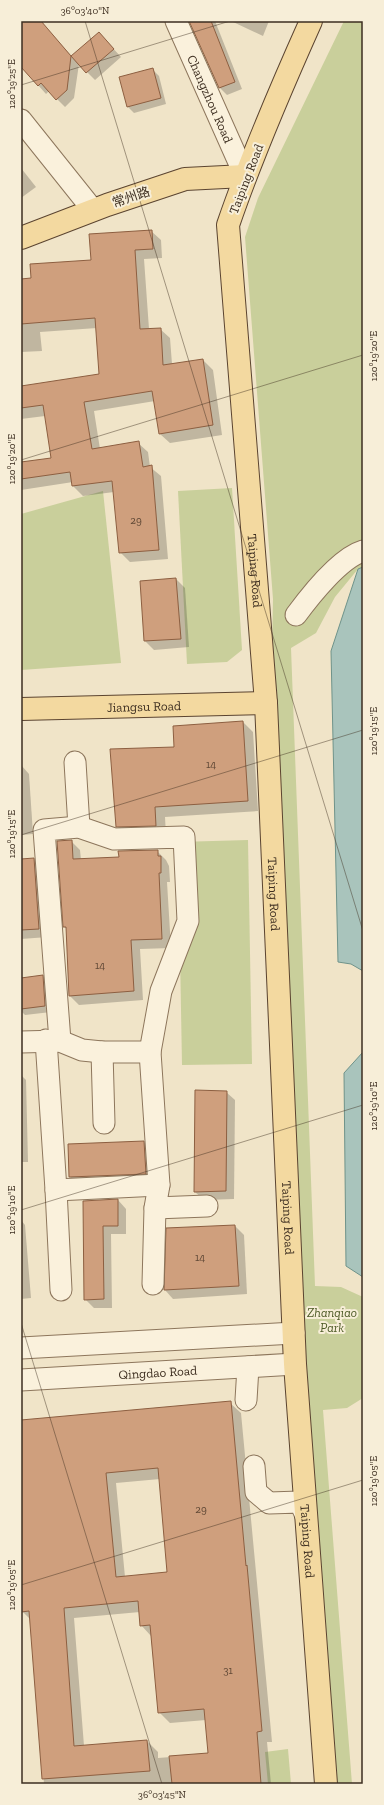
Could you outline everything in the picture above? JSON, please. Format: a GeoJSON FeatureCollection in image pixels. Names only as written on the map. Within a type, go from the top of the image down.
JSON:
{"type":"FeatureCollection","features":[{"type":"Feature","properties":{"kind":"main road","name":"Taiping Road"},"geometry":{"type":"LineString","coordinates":[[311,21],[271,110],[257,150],[245,176],[228,225],[266,703],[295,1364],[326,1784]]}},
{"type":"Feature","properties":{"kind":"main road","name":"常州路"},"geometry":{"type":"LineString","coordinates":[[21,238],[93,210],[184,179],[245,176]]}},
{"type":"Feature","properties":{"kind":"main road","name":"Jiangsu Road"},"geometry":{"type":"LineString","coordinates":[[21,709],[266,703]]}},
{"type":"Feature","properties":{"kind":"street","name":"Changzhou Road"},"geometry":{"type":"LineString","coordinates":[[176,21],[245,176]]}},
{"type":"Feature","properties":{"kind":"street"},"geometry":{"type":"LineString","coordinates":[[21,120],[93,210]]}},
{"type":"Feature","properties":{"kind":"street"},"geometry":{"type":"LineString","coordinates":[[296,615],[313,592],[353,554],[363,551]]}},
{"type":"Feature","properties":{"kind":"street"},"geometry":{"type":"LineString","coordinates":[[75,762],[79,827]]}},
{"type":"Feature","properties":{"kind":"street"},"geometry":{"type":"LineString","coordinates":[[61,1290],[56,1190],[53,1041],[44,830],[79,827],[114,839],[184,837],[188,921],[161,991],[150,1052],[159,1185],[155,1208],[153,1284]]}},
{"type":"Feature","properties":{"kind":"street"},"geometry":{"type":"LineString","coordinates":[[21,1042],[53,1041],[82,1050],[102,1052],[150,1052]]}},
{"type":"Feature","properties":{"kind":"street"},"geometry":{"type":"LineString","coordinates":[[102,1052],[104,1123]]}},
{"type":"Feature","properties":{"kind":"street"},"geometry":{"type":"LineString","coordinates":[[56,1190],[159,1185]]}},
{"type":"Feature","properties":{"kind":"street"},"geometry":{"type":"LineString","coordinates":[[155,1208],[206,1206]]}},
{"type":"Feature","properties":{"kind":"street"},"geometry":{"type":"LineString","coordinates":[[29,1380],[28,1348],[294,1332]]}},
{"type":"Feature","properties":{"kind":"street"},"geometry":{"type":"LineString","coordinates":[[234,1336],[242,1367],[246,1400]]}},
{"type":"Feature","properties":{"kind":"street","name":"Qingdao Road"},"geometry":{"type":"LineString","coordinates":[[29,1380],[295,1364]]}},
{"type":"Feature","properties":{"kind":"street"},"geometry":{"type":"LineString","coordinates":[[254,1466],[256,1492],[269,1503],[300,1502],[306,1516]]}},
{"type":"Feature","properties":{"kind":"green space","name":"Zhanqiao Park"},"geometry":{"type":"Polygon","coordinates":[[[344,21],[363,21],[363,567],[358,569],[335,597],[316,633],[291,648],[315,1286],[341,1287],[363,1297],[363,1398],[347,1408],[323,1410],[352,1784],[335,1784],[304,1400],[272,648],[273,599],[245,237],[258,198],[344,21]]]}},
{"type":"Feature","properties":{"kind":"green space"},"geometry":{"type":"Polygon","coordinates":[[[232,488],[242,650],[227,662],[187,664],[178,491],[232,488]]]}},
{"type":"Feature","properties":{"kind":"green space"},"geometry":{"type":"Polygon","coordinates":[[[103,491],[121,663],[21,670],[21,514],[103,491]]]}},
{"type":"Feature","properties":{"kind":"green space"},"geometry":{"type":"Polygon","coordinates":[[[248,840],[252,1064],[182,1065],[178,842],[248,840]]]}},
{"type":"Feature","properties":{"kind":"green space"},"geometry":{"type":"Polygon","coordinates":[[[288,1749],[291,1784],[268,1784],[265,1752],[288,1749]]]}},
{"type":"Feature","properties":{"kind":"water"},"geometry":{"type":"Polygon","coordinates":[[[363,567],[363,971],[351,964],[338,962],[331,651],[358,569],[363,567]]]}},
{"type":"Feature","properties":{"kind":"water"},"geometry":{"type":"Polygon","coordinates":[[[363,1052],[363,1277],[346,1266],[344,1073],[363,1052]]]}},
{"type":"Feature","properties":{"kind":"building"},"geometry":{"type":"Polygon","coordinates":[[[21,21],[41,21],[71,56],[67,90],[56,100],[41,83],[38,86],[21,67],[21,21]]]}},
{"type":"Feature","properties":{"kind":"building"},"geometry":{"type":"Polygon","coordinates":[[[189,21],[211,21],[235,82],[219,88],[189,21]]]}},
{"type":"Feature","properties":{"kind":"building"},"geometry":{"type":"Polygon","coordinates":[[[99,32],[114,49],[86,73],[71,56],[99,32]]]}},
{"type":"Feature","properties":{"kind":"building"},"geometry":{"type":"Polygon","coordinates":[[[153,68],[161,98],[127,107],[119,77],[153,68]]]}},
{"type":"Feature","properties":{"kind":"building"},"geometry":{"type":"Polygon","coordinates":[[[152,230],[153,249],[135,250],[140,329],[161,328],[163,365],[203,359],[213,425],[159,434],[152,391],[84,402],[92,449],[139,441],[143,467],[152,465],[159,550],[119,553],[112,481],[72,486],[70,472],[21,479],[21,462],[51,458],[43,405],[21,408],[21,386],[99,374],[95,318],[21,324],[21,279],[31,278],[30,264],[91,260],[89,234],[152,230]]]}},
{"type":"Feature","properties":{"kind":"building"},"geometry":{"type":"Polygon","coordinates":[[[176,578],[181,639],[144,641],[140,581],[176,578]]]}},
{"type":"Feature","properties":{"kind":"building"},"geometry":{"type":"Polygon","coordinates":[[[243,721],[248,801],[155,807],[156,826],[116,827],[110,749],[174,747],[173,726],[243,721]]]}},
{"type":"Feature","properties":{"kind":"building"},"geometry":{"type":"Polygon","coordinates":[[[72,840],[73,859],[119,857],[118,851],[158,850],[158,856],[161,856],[161,873],[159,873],[162,939],[131,940],[134,991],[69,996],[66,927],[63,927],[57,841],[72,840]]]}},
{"type":"Feature","properties":{"kind":"building"},"geometry":{"type":"Polygon","coordinates":[[[34,858],[39,929],[21,930],[21,859],[34,858]]]}},
{"type":"Feature","properties":{"kind":"building"},"geometry":{"type":"Polygon","coordinates":[[[43,975],[45,1006],[21,1009],[21,978],[43,975]]]}},
{"type":"Feature","properties":{"kind":"building"},"geometry":{"type":"Polygon","coordinates":[[[195,1090],[227,1091],[226,1191],[194,1192],[195,1090]]]}},
{"type":"Feature","properties":{"kind":"building"},"geometry":{"type":"Polygon","coordinates":[[[144,1141],[146,1174],[69,1177],[68,1144],[144,1141]]]}},
{"type":"Feature","properties":{"kind":"building"},"geometry":{"type":"Polygon","coordinates":[[[118,1199],[118,1226],[103,1226],[104,1299],[84,1300],[83,1201],[118,1199]]]}},
{"type":"Feature","properties":{"kind":"building"},"geometry":{"type":"Polygon","coordinates":[[[235,1225],[239,1286],[164,1290],[166,1228],[235,1225]]]}},
{"type":"Feature","properties":{"kind":"building"},"geometry":{"type":"Polygon","coordinates":[[[231,1401],[262,1731],[257,1732],[261,1784],[172,1784],[169,1756],[208,1753],[204,1709],[158,1713],[150,1625],[140,1626],[138,1601],[64,1608],[74,1746],[147,1740],[150,1771],[42,1779],[29,1611],[21,1612],[21,1420],[231,1401]],[[158,1468],[106,1473],[116,1577],[167,1572],[158,1468]]]}}]}
